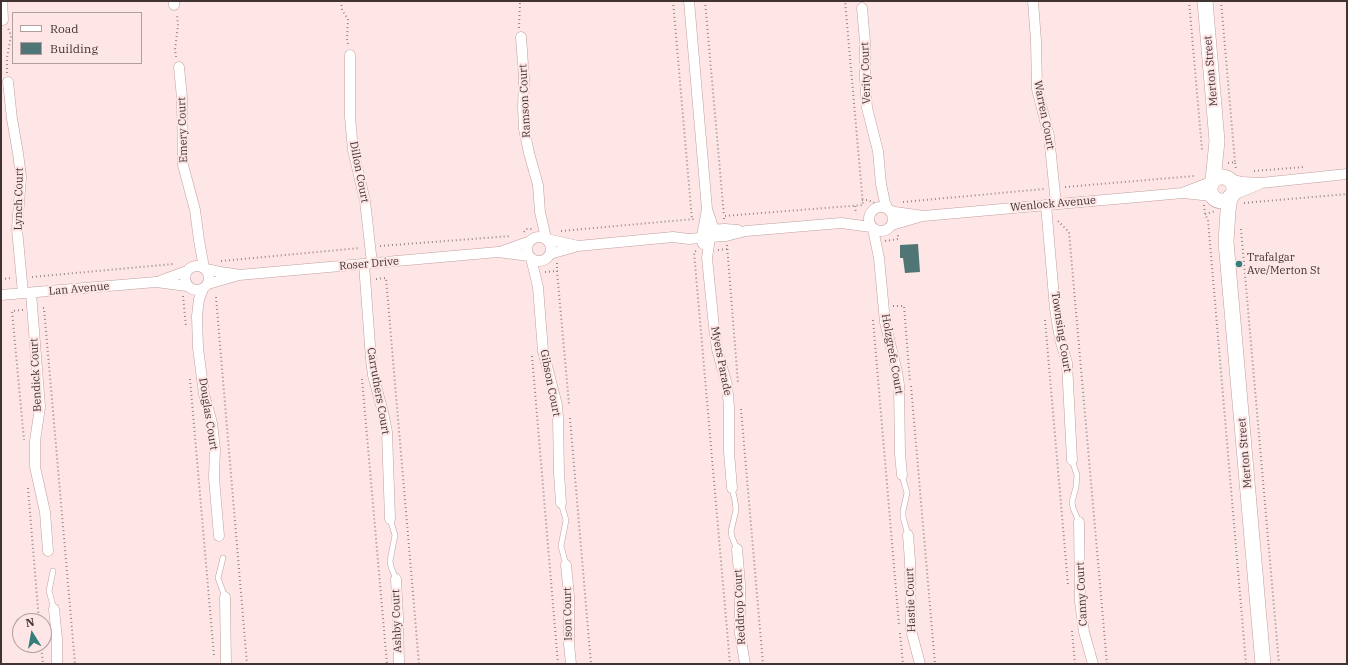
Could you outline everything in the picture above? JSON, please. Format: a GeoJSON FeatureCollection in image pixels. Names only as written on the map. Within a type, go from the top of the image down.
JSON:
{"type":"FeatureCollection","features":[{"type":"Feature","properties":{"kind":"street"},"geometry":{"type":"LineString","coordinates":[[2,1],[3,20]]}},
{"type":"Feature","properties":{"kind":"street","name":"Myers Parade"},"geometry":{"type":"LineString","coordinates":[[689,1],[708,215],[706,253],[715,338],[728,395],[730,419],[729,452],[732,488]]}},
{"type":"Feature","properties":{"kind":"street","name":"Warren Court"},"geometry":{"type":"LineString","coordinates":[[1034,1],[1037,89],[1049,136],[1051,204]]}},
{"type":"Feature","properties":{"kind":"street","name":"Merton Street"},"geometry":{"type":"LineString","coordinates":[[1205,1],[1217,140],[1212,189],[1226,242]]}},
{"type":"Feature","properties":{"kind":"street","name":"Verity Court"},"geometry":{"type":"LineString","coordinates":[[862,8],[865,42],[867,108],[878,151],[881,184],[889,209]]}},
{"type":"Feature","properties":{"kind":"street","name":"Ramson Court"},"geometry":{"type":"LineString","coordinates":[[521,37],[524,79],[524,129],[538,185],[540,212],[546,239]]}},
{"type":"Feature","properties":{"kind":"street","name":"Dillon Court"},"geometry":{"type":"LineString","coordinates":[[350,55],[350,117],[353,150],[366,201],[368,264]]}},
{"type":"Feature","properties":{"kind":"street","name":"Emery Court"},"geometry":{"type":"LineString","coordinates":[[179,67],[182,98],[183,165],[195,210],[198,240],[205,268],[209,274],[197,293]]}},
{"type":"Feature","properties":{"kind":"street","name":"Lynch Court"},"geometry":{"type":"LineString","coordinates":[[8,82],[21,177],[17,229],[21,278],[27,293]]}},
{"type":"Feature","properties":{"kind":"street","name":"Merton Street"},"geometry":{"type":"LineString","coordinates":[[1217,140],[1229,179],[1234,188],[1236,198],[1228,211],[1226,242],[1263,664]]}},
{"type":"Feature","properties":{"kind":"street"},"geometry":{"type":"LineString","coordinates":[[1261,183],[1236,198],[1220,201],[1212,189],[1221,176],[1242,182],[1261,183],[1347,174]]}},
{"type":"Feature","properties":{"kind":"street","name":"Verity Court"},"geometry":{"type":"LineString","coordinates":[[872,211],[877,203],[881,184]]}},
{"type":"Feature","properties":{"kind":"street","name":"Wenlock Avenue"},"geometry":{"type":"LineString","coordinates":[[1183,193],[1212,189]]}},
{"type":"Feature","properties":{"kind":"street","name":"Wenlock Avenue"},"geometry":{"type":"LineString","coordinates":[[889,209],[895,212],[923,216],[1183,193],[1212,189]]}},
{"type":"Feature","properties":{"kind":"street","name":"Townsing Court"},"geometry":{"type":"LineString","coordinates":[[1051,204],[1048,221],[1055,309],[1060,339],[1067,363],[1072,460]]}},
{"type":"Feature","properties":{"kind":"street"},"geometry":{"type":"LineString","coordinates":[[578,246],[538,236],[530,240],[526,247],[530,257],[538,261],[578,246],[673,237],[689,239],[707,234],[726,236],[746,231],[841,223],[872,228],[880,232],[890,228],[894,218],[889,209],[880,207],[841,223]]}},
{"type":"Feature","properties":{"kind":"street"},"geometry":{"type":"LineString","coordinates":[[872,211],[869,221],[872,228]]}},
{"type":"Feature","properties":{"kind":"street","name":"Ramson Court"},"geometry":{"type":"LineString","coordinates":[[530,240],[534,234],[540,212]]}},
{"type":"Feature","properties":{"kind":"street","name":"Wenlock Avenue"},"geometry":{"type":"LineString","coordinates":[[890,228],[923,216]]}},
{"type":"Feature","properties":{"kind":"street","name":"Holzgrefe Court"},"geometry":{"type":"LineString","coordinates":[[872,228],[879,258],[885,322],[899,385],[900,454],[902,475]]}},
{"type":"Feature","properties":{"kind":"street","name":"Holzgrefe Court"},"geometry":{"type":"LineString","coordinates":[[879,258],[880,247],[890,228]]}},
{"type":"Feature","properties":{"kind":"street"},"geometry":{"type":"LineString","coordinates":[[546,239],[551,248],[547,257]]}},
{"type":"Feature","properties":{"kind":"street","name":"Emery Court"},"geometry":{"type":"LineString","coordinates":[[188,270],[196,259],[198,240]]}},
{"type":"Feature","properties":{"kind":"street","name":"Roser Drive"},"geometry":{"type":"LineString","coordinates":[[498,252],[530,240]]}},
{"type":"Feature","properties":{"kind":"street","name":"Roser Drive"},"geometry":{"type":"LineString","coordinates":[[188,287],[197,293],[220,281],[239,275],[498,252],[530,257]]}},
{"type":"Feature","properties":{"kind":"street","name":"Gibson Court"},"geometry":{"type":"LineString","coordinates":[[530,257],[538,287],[543,351],[554,391],[558,418],[561,503]]}},
{"type":"Feature","properties":{"kind":"street","name":"Gibson Court"},"geometry":{"type":"LineString","coordinates":[[538,287],[540,272],[547,257]]}},
{"type":"Feature","properties":{"kind":"street","name":"Carruthers Court"},"geometry":{"type":"LineString","coordinates":[[368,264],[371,359],[373,375],[387,432],[390,519]]}},
{"type":"Feature","properties":{"kind":"street","name":"Roser Drive"},"geometry":{"type":"LineString","coordinates":[[188,270],[197,266],[239,275]]}},
{"type":"Feature","properties":{"kind":"street"},"geometry":{"type":"LineString","coordinates":[[188,270],[185,280],[188,287]]}},
{"type":"Feature","properties":{"kind":"street","name":"Lan Avenue"},"geometry":{"type":"LineString","coordinates":[[1,295],[176,280],[188,270]]}},
{"type":"Feature","properties":{"kind":"street","name":"Lan Avenue"},"geometry":{"type":"LineString","coordinates":[[176,280],[188,287]]}},
{"type":"Feature","properties":{"kind":"street","name":"Bendick Court"},"geometry":{"type":"LineString","coordinates":[[27,293],[40,406],[35,441],[35,467],[45,512],[48,551]]}},
{"type":"Feature","properties":{"kind":"street","name":"Douglas Court"},"geometry":{"type":"LineString","coordinates":[[197,293],[198,348],[203,386],[212,423],[215,449],[214,478],[219,536]]}},
{"type":"Feature","properties":{"kind":"street","name":"Canny Court"},"geometry":{"type":"LineString","coordinates":[[1079,522],[1080,601],[1084,632],[1093,664]]}},
{"type":"Feature","properties":{"kind":"street","name":"Hastie Court"},"geometry":{"type":"LineString","coordinates":[[908,535],[911,630],[920,664]]}},
{"type":"Feature","properties":{"kind":"street","name":"Reddrop Court"},"geometry":{"type":"LineString","coordinates":[[737,549],[740,584],[740,634],[745,664]]}},
{"type":"Feature","properties":{"kind":"street","name":"Ison Court"},"geometry":{"type":"LineString","coordinates":[[566,565],[569,596],[569,644],[571,664]]}},
{"type":"Feature","properties":{"kind":"street","name":"Ashby Court"},"geometry":{"type":"LineString","coordinates":[[396,579],[399,664]]}},
{"type":"Feature","properties":{"kind":"street"},"geometry":{"type":"LineString","coordinates":[[225,597],[226,664]]}},
{"type":"Feature","properties":{"kind":"street"},"geometry":{"type":"LineString","coordinates":[[54,609],[57,664]]}},
{"type":"Feature","properties":{"kind":"lane"},"geometry":{"type":"LineString","coordinates":[[1072,460],[1077,475],[1076,487],[1072,502],[1079,522]]}},
{"type":"Feature","properties":{"kind":"lane"},"geometry":{"type":"LineString","coordinates":[[902,475],[907,493],[903,517],[908,535]]}},
{"type":"Feature","properties":{"kind":"lane"},"geometry":{"type":"LineString","coordinates":[[732,488],[736,510],[731,531],[737,549]]}},
{"type":"Feature","properties":{"kind":"lane"},"geometry":{"type":"LineString","coordinates":[[561,503],[566,520],[561,546],[566,565]]}},
{"type":"Feature","properties":{"kind":"lane"},"geometry":{"type":"LineString","coordinates":[[390,519],[395,535],[391,554],[391,567],[396,579]]}},
{"type":"Feature","properties":{"kind":"lane"},"geometry":{"type":"LineString","coordinates":[[223,558],[218,578],[225,597]]}},
{"type":"Feature","properties":{"kind":"lane"},"geometry":{"type":"LineString","coordinates":[[53,571],[49,591],[54,609]]}},
{"type":"Feature","properties":{"kind":"path"},"geometry":{"type":"LineString","coordinates":[[342,1],[342,10],[348,19],[347,40],[350,55]]}},
{"type":"Feature","properties":{"kind":"path"},"geometry":{"type":"LineString","coordinates":[[520,1],[518,24],[521,37]]}},
{"type":"Feature","properties":{"kind":"path"},"geometry":{"type":"LineString","coordinates":[[673,1],[692,220]]}},
{"type":"Feature","properties":{"kind":"path"},"geometry":{"type":"LineString","coordinates":[[705,1],[724,216]]}},
{"type":"Feature","properties":{"kind":"path"},"geometry":{"type":"LineString","coordinates":[[560,231],[692,220],[708,215],[724,216],[863,205],[845,1]]}},
{"type":"Feature","properties":{"kind":"path"},"geometry":{"type":"LineString","coordinates":[[1189,1],[1202,150]]}},
{"type":"Feature","properties":{"kind":"path"},"geometry":{"type":"LineString","coordinates":[[1221,1],[1235,162]]}},
{"type":"Feature","properties":{"kind":"path"},"geometry":{"type":"LineString","coordinates":[[174,3],[178,19],[175,54],[179,67]]}},
{"type":"Feature","properties":{"kind":"path"},"geometry":{"type":"LineString","coordinates":[[3,20],[10,30],[11,36],[7,58],[8,82]]}},
{"type":"Feature","properties":{"kind":"path"},"geometry":{"type":"LineString","coordinates":[[1249,172],[1309,166]]}},
{"type":"Feature","properties":{"kind":"path"},"geometry":{"type":"LineString","coordinates":[[1236,198],[1347,194]]}},
{"type":"Feature","properties":{"kind":"path"},"geometry":{"type":"LineString","coordinates":[[1205,214],[1208,220],[1246,664]]}},
{"type":"Feature","properties":{"kind":"path"},"geometry":{"type":"LineString","coordinates":[[1048,221],[1056,220],[1069,232],[1107,664]]}},
{"type":"Feature","properties":{"kind":"path"},"geometry":{"type":"LineString","coordinates":[[1240,224],[1279,664]]}},
{"type":"Feature","properties":{"kind":"path"},"geometry":{"type":"LineString","coordinates":[[730,664],[694,252],[706,253],[727,249],[739,390]]}},
{"type":"Feature","properties":{"kind":"path"},"geometry":{"type":"LineString","coordinates":[[1,279],[175,264],[177,293],[197,293],[216,297]]}},
{"type":"Feature","properties":{"kind":"path"},"geometry":{"type":"LineString","coordinates":[[220,281],[220,289],[215,293],[247,664]]}},
{"type":"Feature","properties":{"kind":"path"},"geometry":{"type":"LineString","coordinates":[[186,328],[197,293]]}},
{"type":"Feature","properties":{"kind":"path"},"geometry":{"type":"LineString","coordinates":[[884,307],[904,306],[935,664]]}},
{"type":"Feature","properties":{"kind":"path"},"geometry":{"type":"LineString","coordinates":[[872,314],[903,664]]}},
{"type":"Feature","properties":{"kind":"path"},"geometry":{"type":"LineString","coordinates":[[1045,317],[1068,585]]}},
{"type":"Feature","properties":{"kind":"path"},"geometry":{"type":"LineString","coordinates":[[190,375],[214,656]]}},
{"type":"Feature","properties":{"kind":"path"},"geometry":{"type":"LineString","coordinates":[[740,406],[763,664]]}},
{"type":"Feature","properties":{"kind":"path"},"geometry":{"type":"LineString","coordinates":[[1071,624],[1075,664]]}},
{"type":"Feature","properties":{"kind":"path"},"geometry":{"type":"LineString","coordinates":[[42,653],[43,664]]}},
{"type":"Feature","properties":{"kind":"building"},"geometry":{"type":"Polygon","coordinates":[[[918,244],[920,272],[905,273],[903,258],[900,258],[900,245],[918,244]]]}},
{"type":"Feature","properties":{"kind":"place","name":"Trafalgar Ave/Merton St"},"geometry":{"type":"Point","coordinates":[1239,264]}}]}
